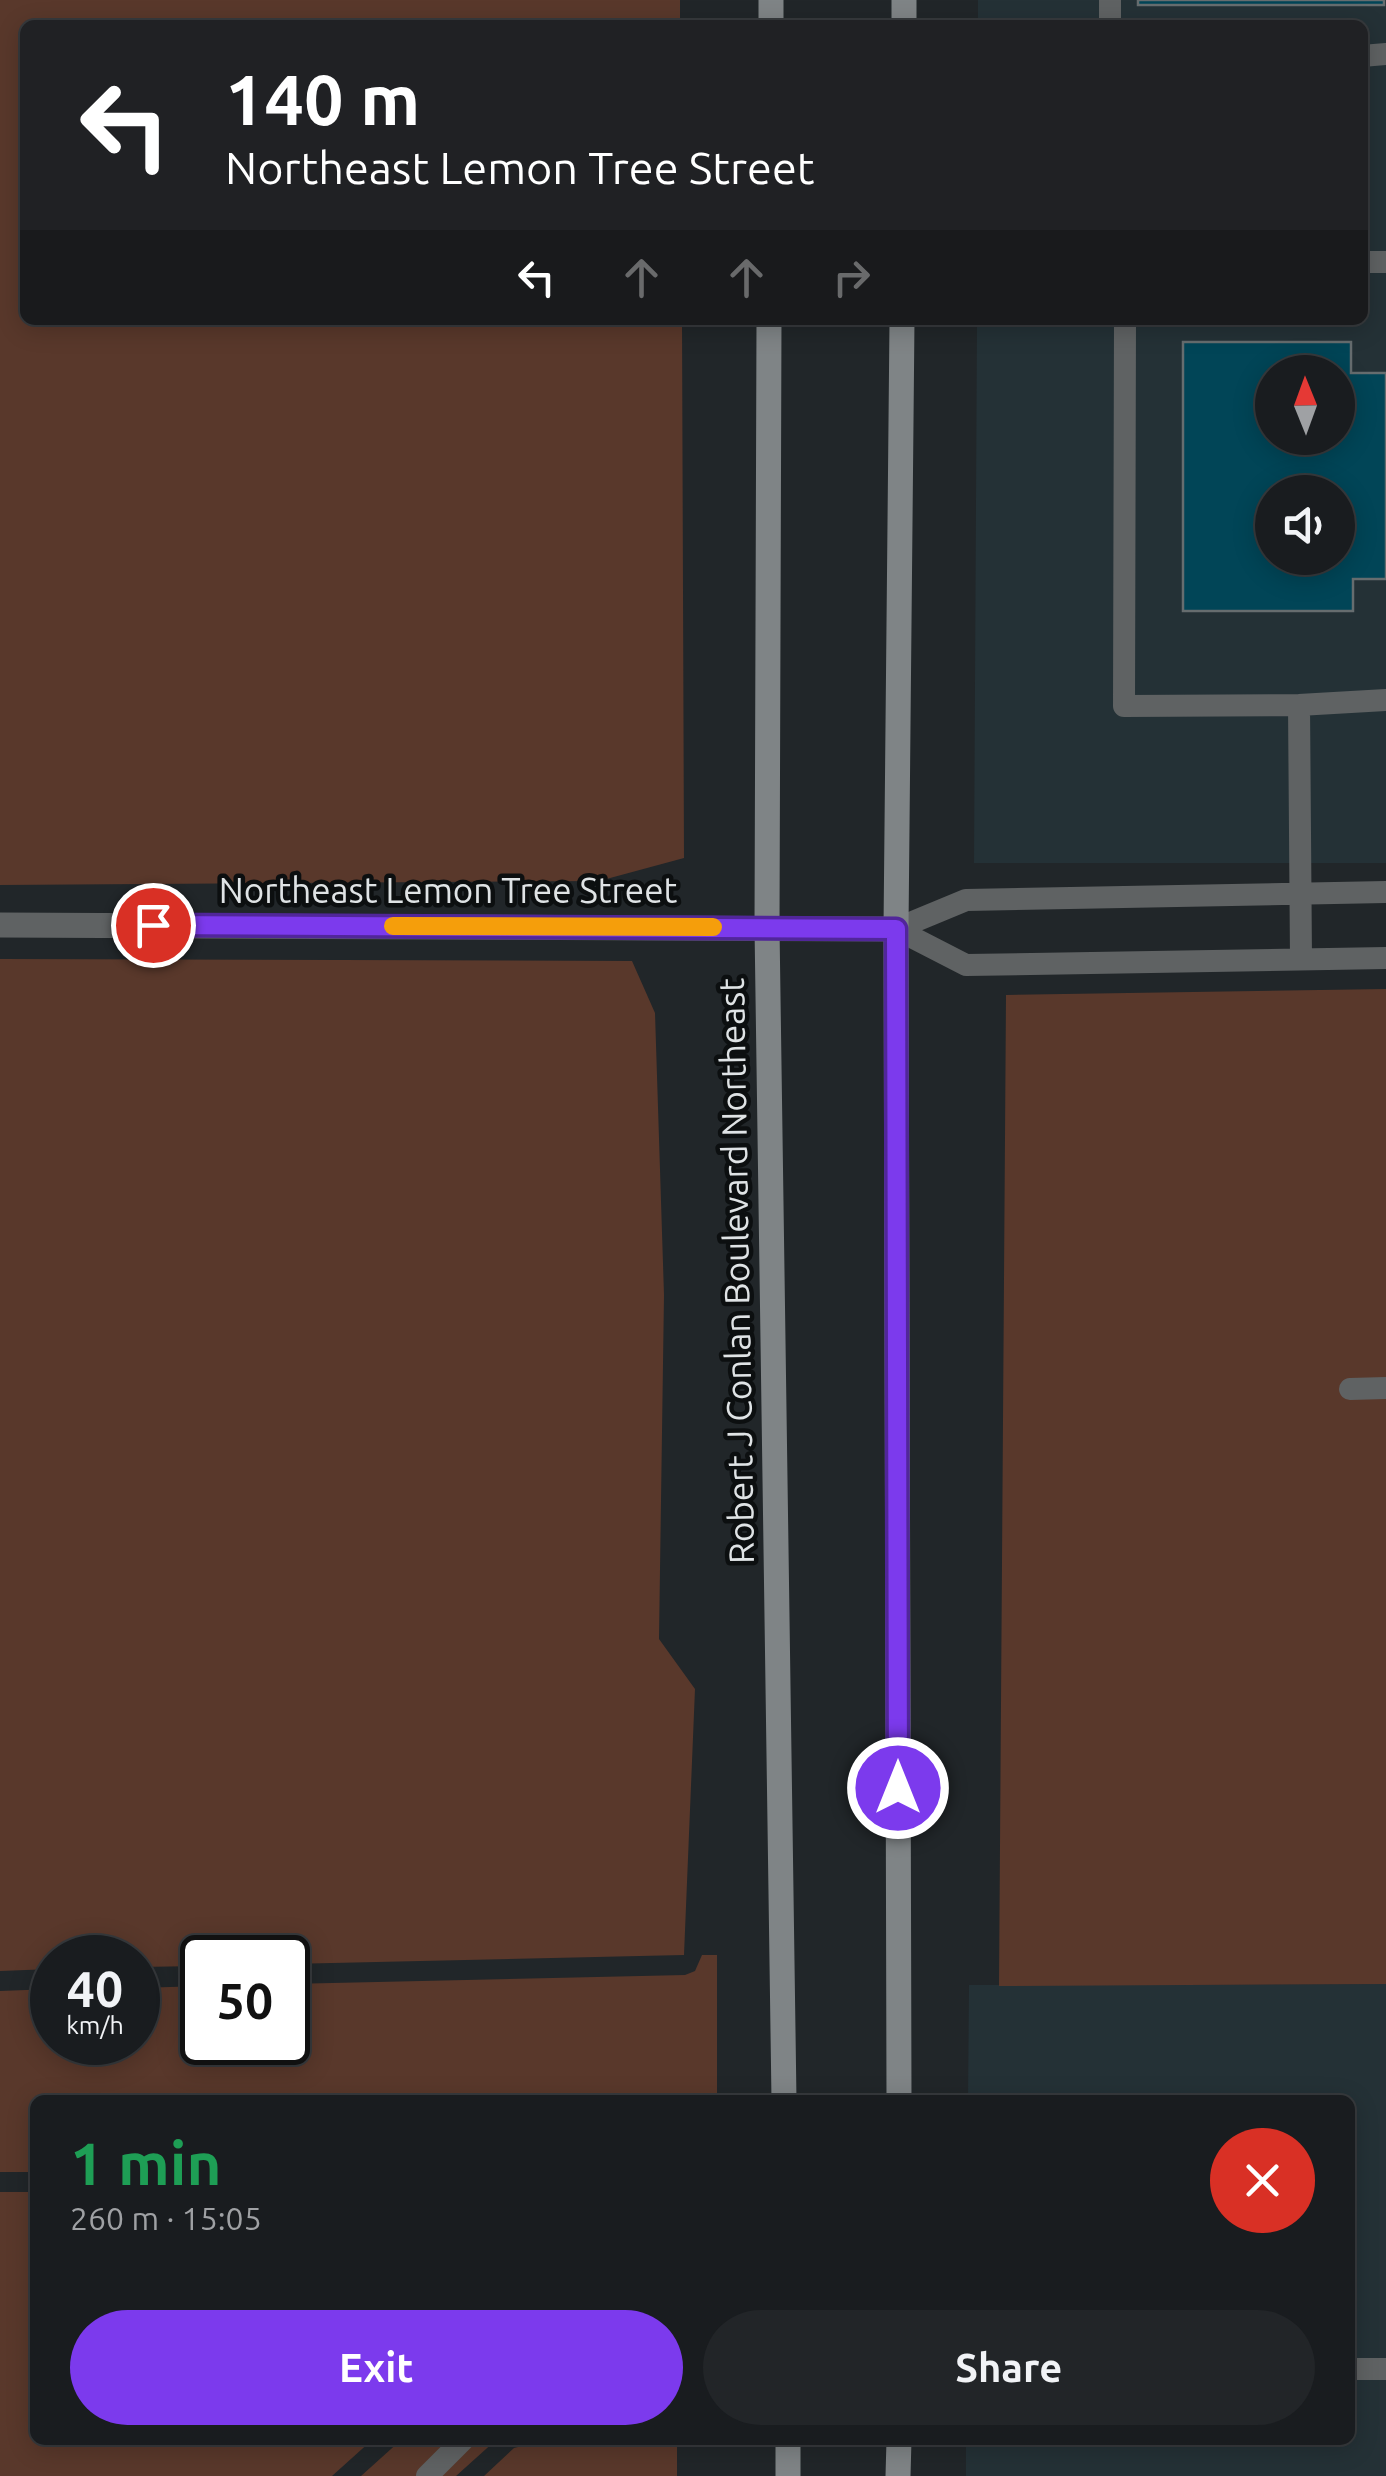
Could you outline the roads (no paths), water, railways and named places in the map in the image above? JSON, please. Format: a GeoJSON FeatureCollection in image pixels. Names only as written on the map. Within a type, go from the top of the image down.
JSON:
{"type":"FeatureCollection","features":[{"type":"Feature","properties":{"kind":"main road","name":"Robert J Conlan Boulevard Northeast"},"geometry":{"type":"LineString","coordinates":[[770,325],[767,928],[784,2095]]}},
{"type":"Feature","properties":{"kind":"main road"},"geometry":{"type":"LineString","coordinates":[[899,2095],[896,929],[902,325]]}},
{"type":"Feature","properties":{"kind":"main road"},"geometry":{"type":"LineString","coordinates":[[788,2445],[788,2476]]}},
{"type":"Feature","properties":{"kind":"main road"},"geometry":{"type":"LineString","coordinates":[[898,2476],[899,2445]]}},
{"type":"Feature","properties":{"kind":"street","name":"Northeast Lemon Tree Street"},"geometry":{"type":"LineString","coordinates":[[0,925],[896,929]]}},
{"type":"Feature","properties":{"kind":"lane"},"geometry":{"type":"LineString","coordinates":[[1125,325],[1124,706],[1299,706],[1386,700]]}},
{"type":"Feature","properties":{"kind":"lane"},"geometry":{"type":"LineString","coordinates":[[1299,706],[1301,959]]}},
{"type":"Feature","properties":{"kind":"lane"},"geometry":{"type":"LineString","coordinates":[[896,929],[966,900],[1386,892]]}},
{"type":"Feature","properties":{"kind":"lane"},"geometry":{"type":"LineString","coordinates":[[896,929],[966,965],[1386,958]]}},
{"type":"Feature","properties":{"kind":"lane"},"geometry":{"type":"LineString","coordinates":[[1350,1389],[1386,1388]]}},
{"type":"Feature","properties":{"kind":"lane"},"geometry":{"type":"LineString","coordinates":[[1355,2369],[1386,2369]]}},
{"type":"Feature","properties":{"kind":"lane"},"geometry":{"type":"LineString","coordinates":[[427,2476],[458,2445]]}}]}
